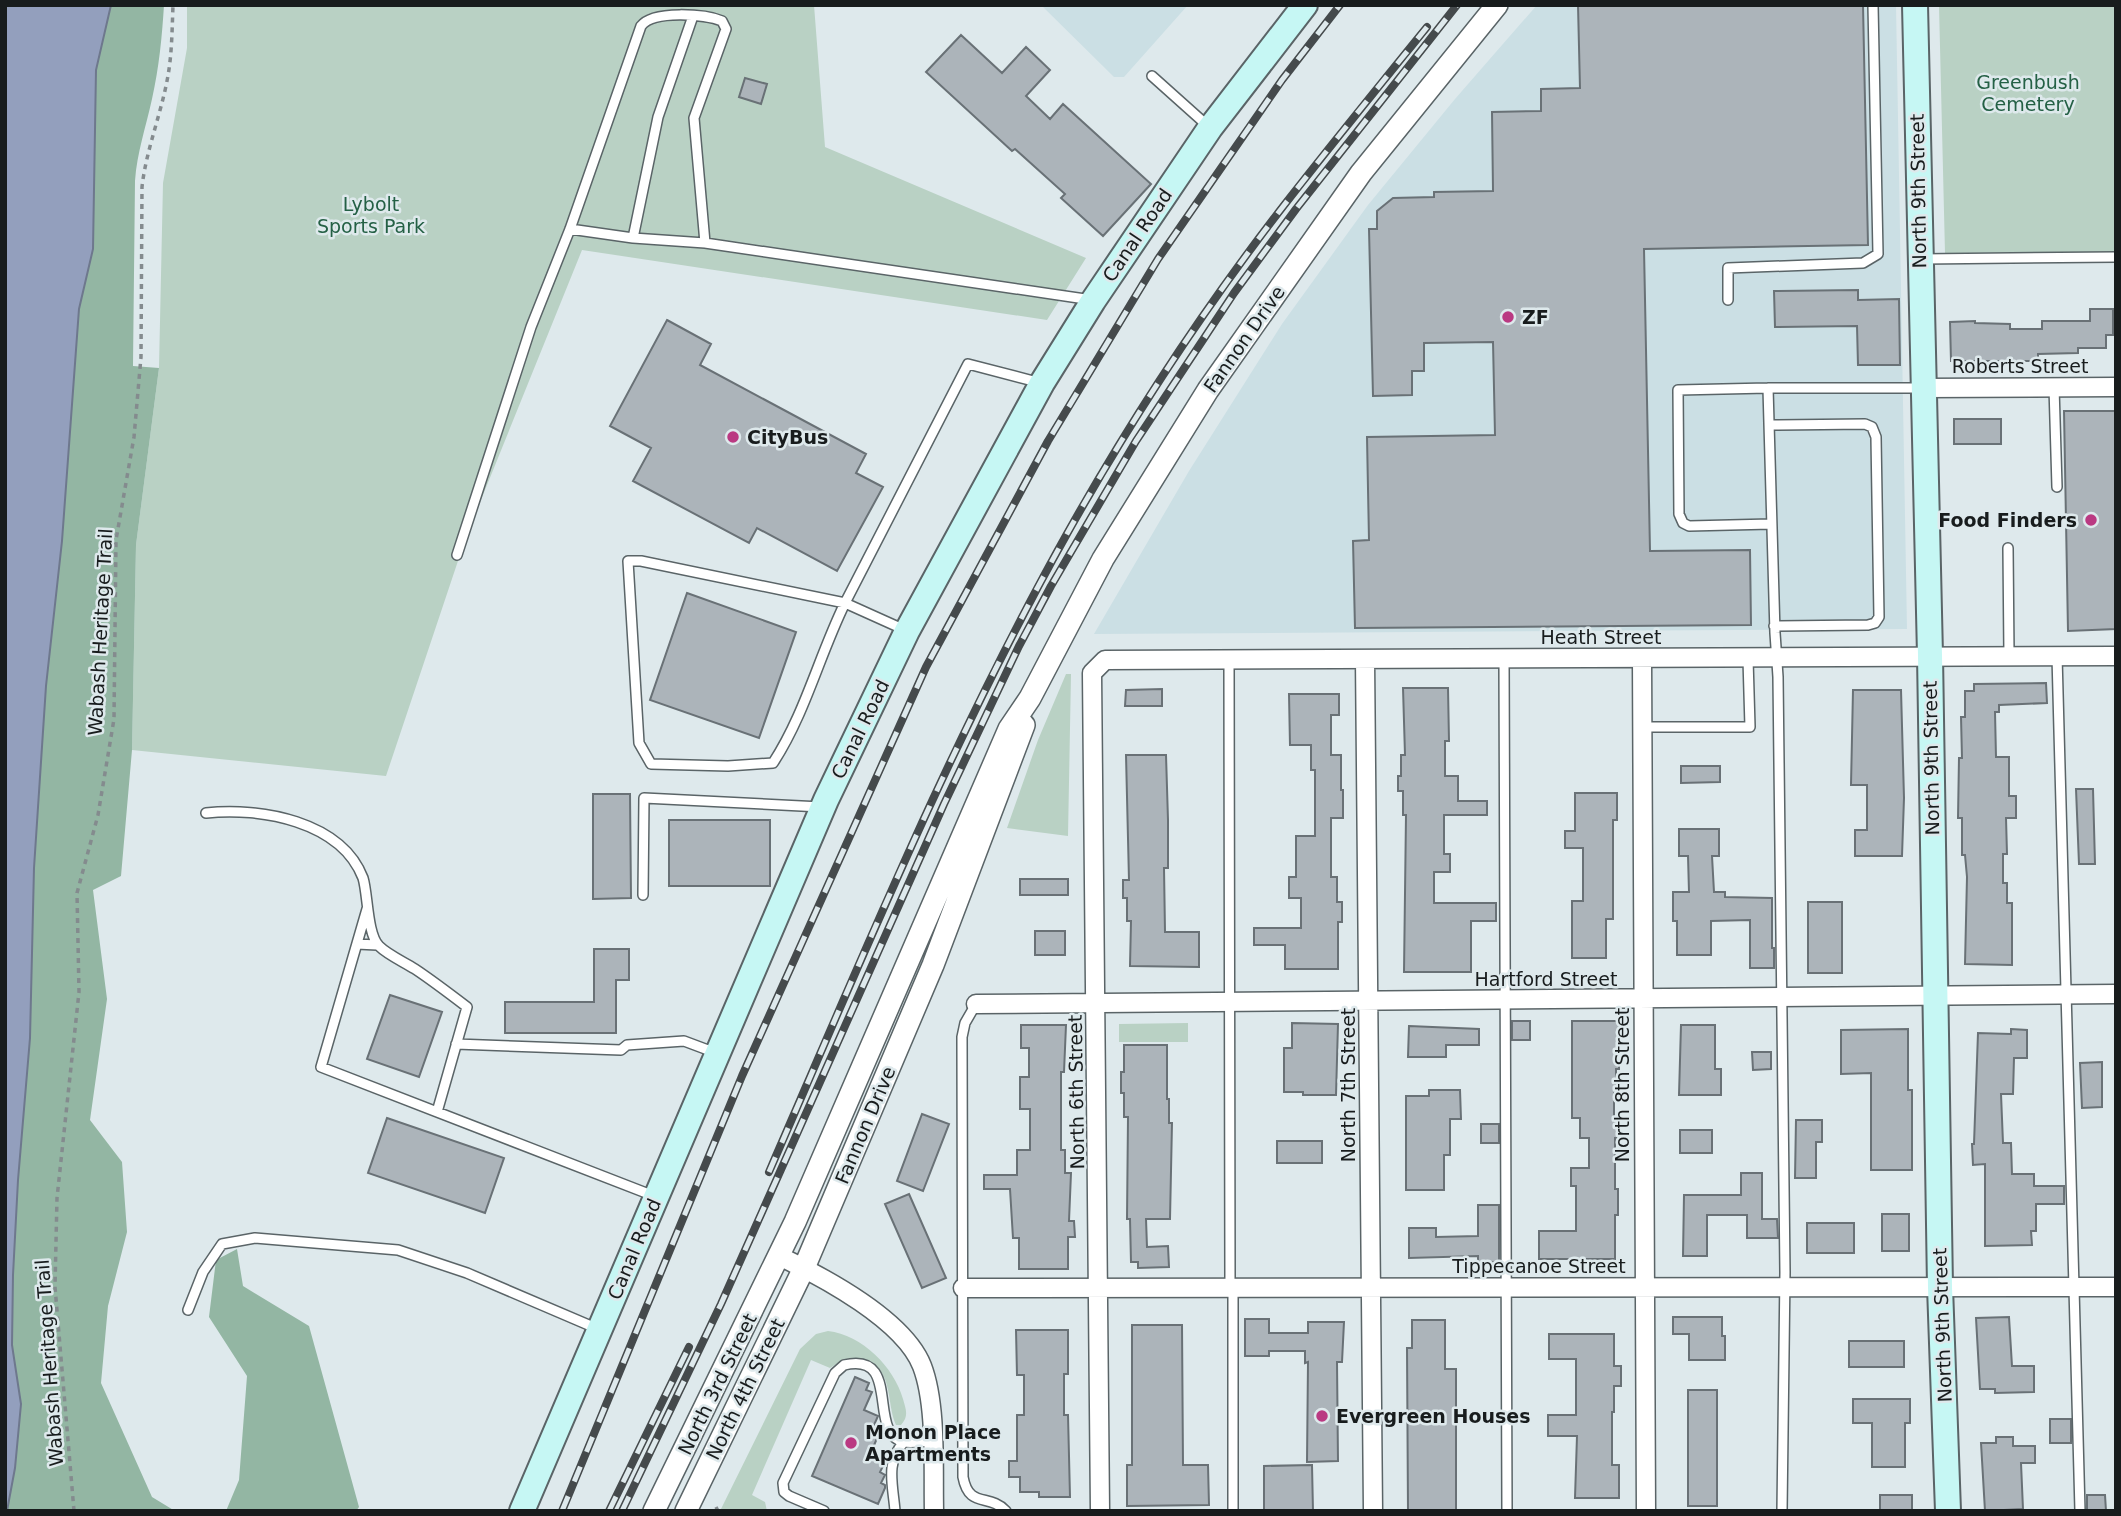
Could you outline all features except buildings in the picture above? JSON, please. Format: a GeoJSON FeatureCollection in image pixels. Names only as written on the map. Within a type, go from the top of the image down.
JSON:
{"type":"FeatureCollection","features":[{"type":"Feature","properties":{"kind":"main road","name":"Canal Road"},"geometry":{"type":"LineString","coordinates":[[522,1511],[823,807],[907,631],[1042,383],[1093,300],[1210,128],[1305,5]]}},
{"type":"Feature","properties":{"kind":"main road","name":"North 9th Street"},"geometry":{"type":"LineString","coordinates":[[1915,5],[1930,655],[1940,1287],[1948,1511]]}},
{"type":"Feature","properties":{"kind":"street","name":"Fannon Drive"},"geometry":{"type":"LineString","coordinates":[[779,1256],[1009,729],[1030,698],[1103,559],[1208,390],[1361,173],[1497,5]]}},
{"type":"Feature","properties":{"kind":"street","name":"Roberts Street"},"geometry":{"type":"LineString","coordinates":[[1924,388],[2116,387]]}},
{"type":"Feature","properties":{"kind":"street","name":"Heath Street"},"geometry":{"type":"LineString","coordinates":[[1092,673],[1105,660],[2116,656]]}},
{"type":"Feature","properties":{"kind":"street","name":"North 8th Street"},"geometry":{"type":"LineString","coordinates":[[1642,658],[1646,1511]]}},
{"type":"Feature","properties":{"kind":"street","name":"North 7th Street"},"geometry":{"type":"LineString","coordinates":[[1365,659],[1373,1511]]}},
{"type":"Feature","properties":{"kind":"street","name":"North 6th Street"},"geometry":{"type":"LineString","coordinates":[[1092,673],[1100,1511]]}},
{"type":"Feature","properties":{"kind":"street","name":"Fannon Drive"},"geometry":{"type":"LineString","coordinates":[[804,1268],[933,965],[1022,733],[1030,698]]}},
{"type":"Feature","properties":{"kind":"street","name":"Hartford Street"},"geometry":{"type":"LineString","coordinates":[[976,1004],[2116,994]]}},
{"type":"Feature","properties":{"kind":"street"},"geometry":{"type":"LineString","coordinates":[[779,1256],[844,1292],[891,1324],[911,1346],[922,1366],[929,1396],[934,1511]]}},
{"type":"Feature","properties":{"kind":"street","name":"North 3rd Street"},"geometry":{"type":"LineString","coordinates":[[654,1511],[779,1256]]}},
{"type":"Feature","properties":{"kind":"street","name":"North 4th Street"},"geometry":{"type":"LineString","coordinates":[[687,1511],[804,1268]]}},
{"type":"Feature","properties":{"kind":"street","name":"Tippecanoe Street"},"geometry":{"type":"LineString","coordinates":[[963,1288],[2116,1287]]}},
{"type":"Feature","properties":{"kind":"lane"},"geometry":{"type":"LineString","coordinates":[[1728,300],[1728,268],[1863,263],[1878,254],[1873,5]]}},
{"type":"Feature","properties":{"kind":"lane"},"geometry":{"type":"LineString","coordinates":[[633,238],[658,117],[693,16]]}},
{"type":"Feature","properties":{"kind":"lane"},"geometry":{"type":"LineString","coordinates":[[457,555],[531,327],[570,229],[641,26],[653,17],[714,17],[722,21],[726,29],[694,118],[705,243]]}},
{"type":"Feature","properties":{"kind":"lane"},"geometry":{"type":"LineString","coordinates":[[1152,76],[1210,128]]}},
{"type":"Feature","properties":{"kind":"lane"},"geometry":{"type":"LineString","coordinates":[[570,229],[633,238],[705,243],[1093,300]]}},
{"type":"Feature","properties":{"kind":"lane"},"geometry":{"type":"LineString","coordinates":[[1919,259],[2116,257]]}},
{"type":"Feature","properties":{"kind":"lane"},"geometry":{"type":"LineString","coordinates":[[907,631],[845,603],[641,561],[628,561],[639,743],[652,764],[773,764],[789,739],[845,603],[968,364],[1042,383]]}},
{"type":"Feature","properties":{"kind":"lane"},"geometry":{"type":"LineString","coordinates":[[2054,387],[2057,487]]}},
{"type":"Feature","properties":{"kind":"lane"},"geometry":{"type":"LineString","coordinates":[[1768,388],[1777,658],[1785,1287],[1782,1511]]}},
{"type":"Feature","properties":{"kind":"lane"},"geometry":{"type":"LineString","coordinates":[[1771,524],[1689,526],[1680,519],[1678,390],[1924,388]]}},
{"type":"Feature","properties":{"kind":"lane"},"geometry":{"type":"LineString","coordinates":[[1769,425],[1865,424],[1872,427],[1876,437],[1879,617],[1875,623],[1868,625],[1774,626]]}},
{"type":"Feature","properties":{"kind":"lane"},"geometry":{"type":"LineString","coordinates":[[2008,548],[2009,655]]}},
{"type":"Feature","properties":{"kind":"lane"},"geometry":{"type":"LineString","coordinates":[[2057,656],[2080,1511]]}},
{"type":"Feature","properties":{"kind":"lane"},"geometry":{"type":"LineString","coordinates":[[1504,658],[1507,1511]]}},
{"type":"Feature","properties":{"kind":"lane"},"geometry":{"type":"LineString","coordinates":[[1229,659],[1233,1511]]}},
{"type":"Feature","properties":{"kind":"lane"},"geometry":{"type":"LineString","coordinates":[[1641,727],[1749,727],[1748,659]]}},
{"type":"Feature","properties":{"kind":"lane"},"geometry":{"type":"LineString","coordinates":[[643,895],[644,798],[823,807]]}},
{"type":"Feature","properties":{"kind":"lane"},"geometry":{"type":"LineString","coordinates":[[206,813],[231,810],[271,814],[310,827],[349,852],[363,880],[367,909],[377,944]]}},
{"type":"Feature","properties":{"kind":"lane"},"geometry":{"type":"LineString","coordinates":[[367,909],[321,1068],[656,1197]]}},
{"type":"Feature","properties":{"kind":"lane"},"geometry":{"type":"LineString","coordinates":[[357,944],[377,944],[467,1007],[437,1112]]}},
{"type":"Feature","properties":{"kind":"lane"},"geometry":{"type":"LineString","coordinates":[[976,1004],[965,1023],[962,1037],[963,1476],[965,1490],[974,1498],[1003,1507],[1006,1511]]}},
{"type":"Feature","properties":{"kind":"lane"},"geometry":{"type":"LineString","coordinates":[[456,1044],[621,1050],[627,1045],[684,1041],[718,1053]]}},
{"type":"Feature","properties":{"kind":"lane"},"geometry":{"type":"LineString","coordinates":[[188,1310],[203,1272],[222,1244],[255,1238],[398,1250],[467,1273],[599,1329]]}},
{"type":"Feature","properties":{"kind":"lane"},"geometry":{"type":"LineString","coordinates":[[824,1511],[789,1496],[783,1483],[839,1368],[856,1363],[875,1372],[882,1388],[887,1427],[904,1442],[932,1441]]}},
{"type":"Feature","properties":{"kind":"lane"},"geometry":{"type":"LineString","coordinates":[[895,1511],[892,1463],[894,1455],[904,1442]]}},
{"type":"Feature","properties":{"kind":"path","name":"Wabash Heritage Trail"},"geometry":{"type":"LineString","coordinates":[[74,1511],[55,1287],[57,1198],[79,992],[77,892],[98,815],[114,719],[116,540],[134,437],[141,357],[142,187],[145,163],[167,85],[173,5]]}},
{"type":"Feature","properties":{"kind":"shaded area"},"geometry":{"type":"Polygon","coordinates":[[[1041,5],[1188,5],[1124,77],[1114,77],[1041,5]]]}},
{"type":"Feature","properties":{"kind":"shaded area"},"geometry":{"type":"Polygon","coordinates":[[[1537,5],[1896,5],[1907,629],[1094,634],[1189,471],[1282,324],[1368,205],[1537,5]]]}},
{"type":"Feature","properties":{"kind":"green space"},"geometry":{"type":"Polygon","coordinates":[[[111,5],[164,5],[157,76],[135,181],[133,366],[159,368],[136,545],[132,750],[121,876],[93,890],[107,999],[90,1120],[122,1162],[127,1232],[108,1306],[101,1383],[152,1497],[175,1511],[7,1511],[15,1468],[21,1404],[12,1345],[13,1275],[30,1038],[34,868],[46,686],[62,541],[79,309],[93,249],[96,70],[111,5]]]}},
{"type":"Feature","properties":{"kind":"green space","name":"Lybolt Sports Park"},"geometry":{"type":"Polygon","coordinates":[[[187,5],[814,5],[825,147],[1086,258],[1047,320],[582,250],[466,537],[386,776],[132,750],[136,545],[159,368],[163,183],[187,48],[187,5]]]}},
{"type":"Feature","properties":{"kind":"green space","name":"Greenbush Cemetery"},"geometry":{"type":"Polygon","coordinates":[[[1939,5],[2116,5],[2116,252],[1945,253],[1939,5]]]}},
{"type":"Feature","properties":{"kind":"green space"},"geometry":{"type":"Polygon","coordinates":[[[1066,674],[1071,674],[1068,836],[1007,828],[1038,740],[1066,674]]]}},
{"type":"Feature","properties":{"kind":"green space"},"geometry":{"type":"Polygon","coordinates":[[[1188,1023],[1188,1042],[1119,1042],[1119,1024],[1188,1023]]]}},
{"type":"Feature","properties":{"kind":"green space"},"geometry":{"type":"Polygon","coordinates":[[[237,1249],[243,1286],[309,1326],[359,1507],[356,1511],[226,1511],[239,1480],[247,1376],[209,1317],[216,1260],[237,1249]]]}},
{"type":"Feature","properties":{"kind":"green space"},"geometry":{"type":"Polygon","coordinates":[[[828,1331],[853,1339],[875,1354],[884,1364],[899,1387],[906,1413],[904,1422],[896,1425],[885,1380],[876,1366],[862,1359],[852,1358],[830,1368],[811,1360],[752,1495],[765,1502],[767,1511],[720,1511],[800,1349],[816,1334],[828,1331]]]}},
{"type":"Feature","properties":{"kind":"water"},"geometry":{"type":"Polygon","coordinates":[[[5,5],[111,5],[96,70],[93,249],[79,309],[62,541],[46,686],[34,868],[30,1038],[13,1275],[12,1345],[21,1404],[15,1468],[7,1511],[5,1511],[5,5]]]}},
{"type":"Feature","properties":{"kind":"railway"},"geometry":{"type":"LineString","coordinates":[[562,1511],[742,1076],[926,667],[1048,441],[1158,259],[1282,80],[1340,5]]}},
{"type":"Feature","properties":{"kind":"railway"},"geometry":{"type":"LineString","coordinates":[[622,1511],[721,1304],[944,804],[1019,646],[1051,586],[1136,441],[1234,293],[1296,209],[1457,5]]}},
{"type":"Feature","properties":{"kind":"railway"},"geometry":{"type":"LineString","coordinates":[[769,1172],[948,768],[1026,609],[1092,489],[1171,364],[1255,243],[1427,27]]}},
{"type":"Feature","properties":{"kind":"railway"},"geometry":{"type":"LineString","coordinates":[[609,1511],[689,1347]]}},
{"type":"Feature","properties":{"kind":"place","name":"ZF"},"geometry":{"type":"Point","coordinates":[1508,317]}},
{"type":"Feature","properties":{"kind":"place","name":"CityBus"},"geometry":{"type":"Point","coordinates":[733,437]}},
{"type":"Feature","properties":{"kind":"place","name":"Food Finders"},"geometry":{"type":"Point","coordinates":[2091,520]}},
{"type":"Feature","properties":{"kind":"place","name":"Evergreen Houses"},"geometry":{"type":"Point","coordinates":[1322,1416]}},
{"type":"Feature","properties":{"kind":"place","name":"Monon Place Apartments"},"geometry":{"type":"Point","coordinates":[851,1443]}}]}
